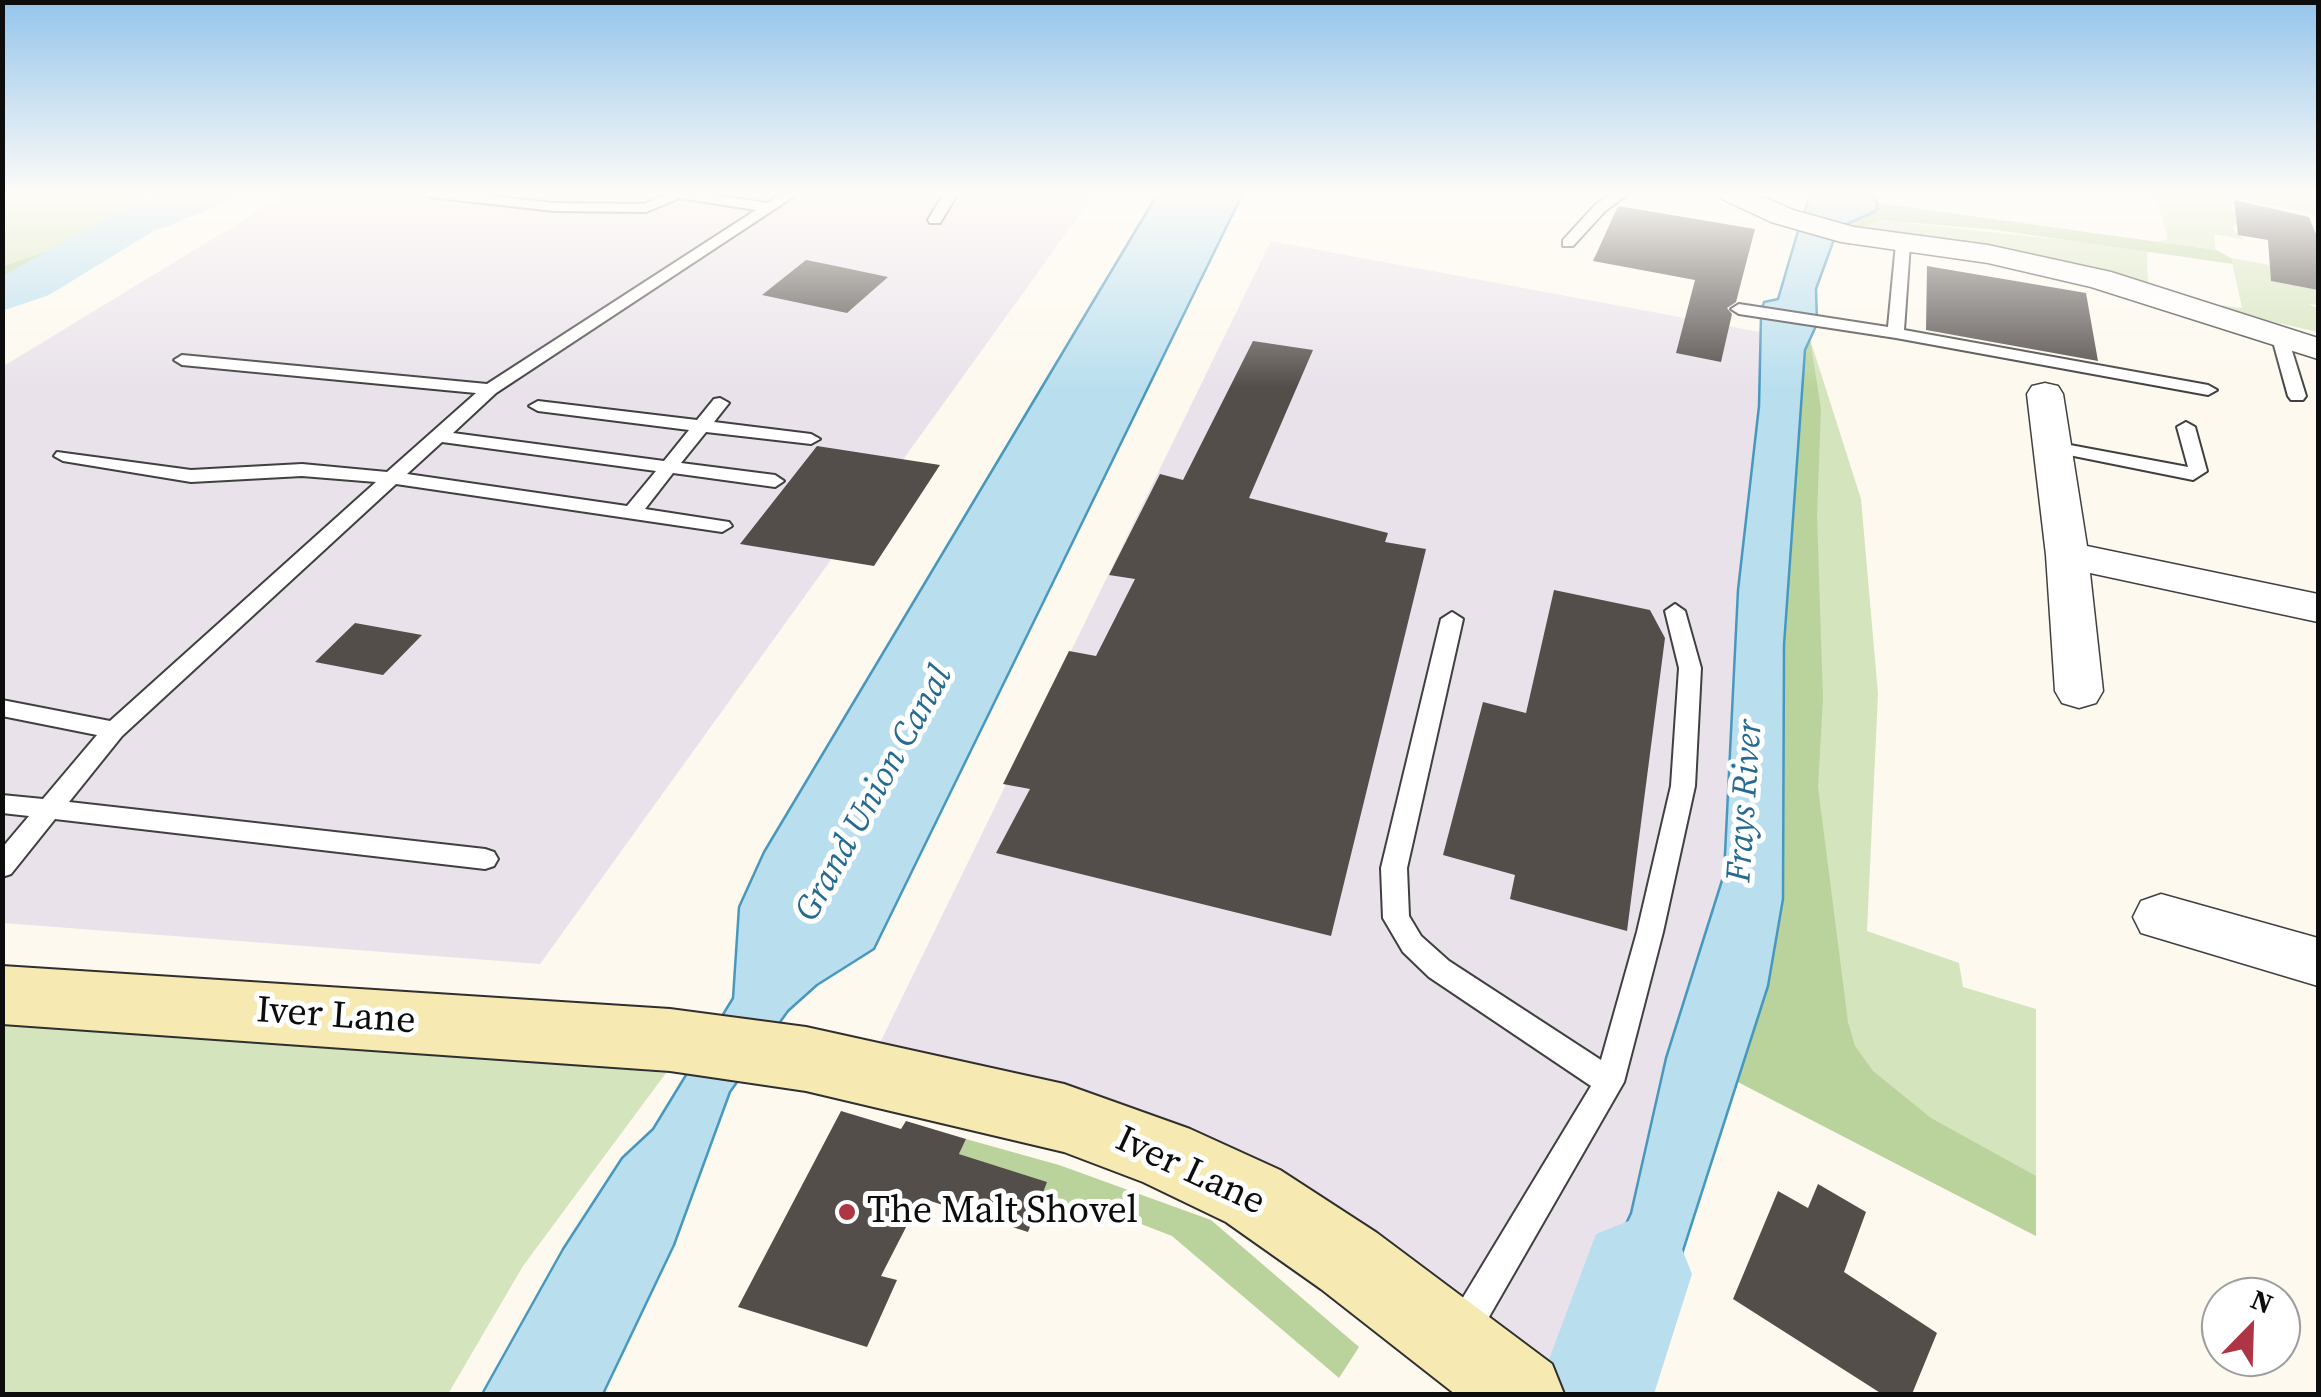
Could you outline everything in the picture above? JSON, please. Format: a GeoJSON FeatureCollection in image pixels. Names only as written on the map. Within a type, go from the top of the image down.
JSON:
{"type":"FeatureCollection","features":[{"type":"Feature","properties":{"kind":"main road","name":"Iver Lane"},"geometry":{"type":"LineString","coordinates":[[2,994],[670,1040],[806,1059],[1064,1118],[1164,1154],[1253,1196],[1350,1261],[1494,1373]]}},
{"type":"Feature","properties":{"kind":"street"},"geometry":{"type":"LineString","coordinates":[[2003,258],[2044,264],[2195,301],[2318,350]]}},
{"type":"Feature","properties":{"kind":"street"},"geometry":{"type":"LineString","coordinates":[[2045,394],[2068,555],[2079,691]]}},
{"type":"Feature","properties":{"kind":"street"},"geometry":{"type":"LineString","coordinates":[[2068,555],[2318,608]]}},
{"type":"Feature","properties":{"kind":"street"},"geometry":{"type":"LineString","coordinates":[[2161,917],[2318,962]]}},
{"type":"Feature","properties":{"kind":"lane"},"geometry":{"type":"LineString","coordinates":[[2,867],[114,730],[438,436],[490,390],[688,258]]}},
{"type":"Feature","properties":{"kind":"lane"},"geometry":{"type":"LineString","coordinates":[[1896,333],[1902,258]]}},
{"type":"Feature","properties":{"kind":"lane"},"geometry":{"type":"LineString","coordinates":[[1739,310],[1896,333],[2208,390]]}},
{"type":"Feature","properties":{"kind":"lane"},"geometry":{"type":"LineString","coordinates":[[2280,338],[2297,396]]}},
{"type":"Feature","properties":{"kind":"lane"},"geometry":{"type":"LineString","coordinates":[[182,360],[490,390]]}},
{"type":"Feature","properties":{"kind":"lane"},"geometry":{"type":"LineString","coordinates":[[632,512],[720,403]]}},
{"type":"Feature","properties":{"kind":"lane"},"geometry":{"type":"LineString","coordinates":[[538,406],[811,439]]}},
{"type":"Feature","properties":{"kind":"lane"},"geometry":{"type":"LineString","coordinates":[[2054,447],[2193,474],[2198,471],[2186,428]]}},
{"type":"Feature","properties":{"kind":"lane"},"geometry":{"type":"LineString","coordinates":[[438,436],[775,482]]}},
{"type":"Feature","properties":{"kind":"lane"},"geometry":{"type":"LineString","coordinates":[[63,456],[191,476],[302,470],[393,478],[722,526]]}},
{"type":"Feature","properties":{"kind":"lane"},"geometry":{"type":"LineString","coordinates":[[1494,1373],[1608,1082],[1650,932],[1683,786],[1690,668],[1675,611]]}},
{"type":"Feature","properties":{"kind":"lane"},"geometry":{"type":"LineString","coordinates":[[1452,619],[1394,868],[1396,918],[1412,944],[1439,969],[1608,1082]]}},
{"type":"Feature","properties":{"kind":"lane"},"geometry":{"type":"LineString","coordinates":[[2,708],[114,730]]}},
{"type":"Feature","properties":{"kind":"lane"},"geometry":{"type":"LineString","coordinates":[[2,804],[485,860]]}},
{"type":"Feature","properties":{"kind":"shaded area"},"geometry":{"type":"Polygon","coordinates":[[[181,258],[1048,258],[540,964],[3,923],[2,367],[181,258]]]}},
{"type":"Feature","properties":{"kind":"shaded area"},"geometry":{"type":"Polygon","coordinates":[[[1263,258],[1363,258],[1760,332],[1759,406],[1738,590],[1724,874],[1666,1058],[1631,1213],[1551,1394],[1544,1394],[1496,1360],[1256,1180],[875,1053],[1263,258]]]}},
{"type":"Feature","properties":{"kind":"green space"},"geometry":{"type":"Polygon","coordinates":[[[3,258],[26,258],[3,266],[3,258]]]}},
{"type":"Feature","properties":{"kind":"green space"},"geometry":{"type":"Polygon","coordinates":[[[26,258],[61,258],[3,290],[3,266],[26,258]]]}},
{"type":"Feature","properties":{"kind":"green space"},"geometry":{"type":"Polygon","coordinates":[[[2008,258],[2147,258],[2148,285],[2008,258]]]}},
{"type":"Feature","properties":{"kind":"green space"},"geometry":{"type":"Polygon","coordinates":[[[2193,258],[2231,258],[2233,264],[2193,258]]]}},
{"type":"Feature","properties":{"kind":"green space"},"geometry":{"type":"Polygon","coordinates":[[[2231,258],[2270,265],[2271,281],[2318,290],[2318,305],[2308,304],[2318,308],[2318,332],[2247,316],[2219,305],[2242,308],[2231,258]]]}},
{"type":"Feature","properties":{"kind":"green space"},"geometry":{"type":"Polygon","coordinates":[[[1810,339],[1861,499],[1878,694],[1867,931],[1959,963],[1963,987],[2036,1009],[2036,1236],[1736,1081],[1768,986],[1805,350],[1810,339]]]}},
{"type":"Feature","properties":{"kind":"green space"},"geometry":{"type":"Polygon","coordinates":[[[1810,339],[1821,409],[1817,515],[1823,699],[1818,787],[1848,1022],[1855,1046],[1873,1071],[1931,1118],[2036,1176],[2036,1236],[1736,1081],[1768,986],[1783,899],[1784,645],[1805,350],[1810,339]]]}},
{"type":"Feature","properties":{"kind":"green space"},"geometry":{"type":"Polygon","coordinates":[[[2,1016],[666,1073],[523,1266],[448,1394],[3,1394],[2,1016]]]}},
{"type":"Feature","properties":{"kind":"green space"},"geometry":{"type":"Polygon","coordinates":[[[966,1139],[1059,1165],[1211,1220],[1359,1347],[1339,1378],[1172,1236],[1123,1217],[1038,1205],[1046,1182],[959,1154],[966,1139]]]}},
{"type":"Feature","properties":{"kind":"water","name":"Grand Union Canal"},"geometry":{"type":"Polygon","coordinates":[[[1119,258],[1211,258],[874,949],[817,985],[788,1011],[730,1092],[674,1245],[603,1394],[482,1394],[563,1249],[622,1158],[653,1129],[733,998],[739,907],[764,852],[1119,258]]]}},
{"type":"Feature","properties":{"kind":"water"},"geometry":{"type":"Polygon","coordinates":[[[1790,258],[1827,258],[1816,289],[1817,322],[1761,312],[1764,302],[1778,299],[1790,258]]]}},
{"type":"Feature","properties":{"kind":"water"},"geometry":{"type":"Polygon","coordinates":[[[1761,316],[1816,326],[1805,350],[1784,645],[1783,899],[1768,986],[1637,1394],[1624,1394],[1568,1350],[1631,1213],[1666,1058],[1724,874],[1738,590],[1759,406],[1761,316]]]}},
{"type":"Feature","properties":{"kind":"building"},"geometry":{"type":"Polygon","coordinates":[[[1747,258],[1736,302],[1727,308],[1732,314],[1721,362],[1676,353],[1695,280],[1593,261],[1747,258]]]}},
{"type":"Feature","properties":{"kind":"building"},"geometry":{"type":"Polygon","coordinates":[[[2269,258],[2318,258],[2318,290],[2271,281],[2269,258]]]}},
{"type":"Feature","properties":{"kind":"building"},"geometry":{"type":"Polygon","coordinates":[[[806,260],[888,277],[847,313],[762,295],[806,260]]]}},
{"type":"Feature","properties":{"kind":"building"},"geometry":{"type":"Polygon","coordinates":[[[1927,266],[2086,293],[2098,361],[1926,330],[1927,266]]]}},
{"type":"Feature","properties":{"kind":"building"},"geometry":{"type":"Polygon","coordinates":[[[1253,341],[1313,350],[1249,498],[1388,533],[1385,542],[1426,549],[1331,936],[996,853],[1030,789],[1003,784],[1069,651],[1096,656],[1135,579],[1109,575],[1160,474],[1183,480],[1253,341]]]}},
{"type":"Feature","properties":{"kind":"building"},"geometry":{"type":"Polygon","coordinates":[[[817,446],[940,465],[874,566],[740,544],[817,446]]]}},
{"type":"Feature","properties":{"kind":"building"},"geometry":{"type":"Polygon","coordinates":[[[1554,590],[1650,610],[1665,638],[1627,931],[1510,899],[1515,875],[1443,855],[1483,702],[1526,713],[1554,590]]]}},
{"type":"Feature","properties":{"kind":"building"},"geometry":{"type":"Polygon","coordinates":[[[355,623],[422,635],[383,675],[315,662],[355,623]]]}},
{"type":"Feature","properties":{"kind":"building"},"geometry":{"type":"Polygon","coordinates":[[[841,1111],[901,1129],[906,1121],[966,1139],[959,1154],[1047,1182],[1028,1232],[921,1198],[881,1276],[897,1280],[867,1347],[738,1307],[841,1111]]]}},
{"type":"Feature","properties":{"kind":"building"},"geometry":{"type":"Polygon","coordinates":[[[1818,1184],[1866,1212],[1844,1272],[1937,1333],[1912,1394],[1882,1394],[1733,1299],[1778,1191],[1808,1208],[1818,1184]]]}},
{"type":"Feature","properties":{"kind":"waterway"},"geometry":{"type":"LineString","coordinates":[[2,295],[30,284],[74,258]]}},
{"type":"Feature","properties":{"kind":"waterway","name":"Frays River"},"geometry":{"type":"LineString","coordinates":[[1595,1394],[1636,1274]]}},
{"type":"Feature","properties":{"kind":"place","name":"The Malt Shovel"},"geometry":{"type":"Point","coordinates":[847,1212]}}]}
